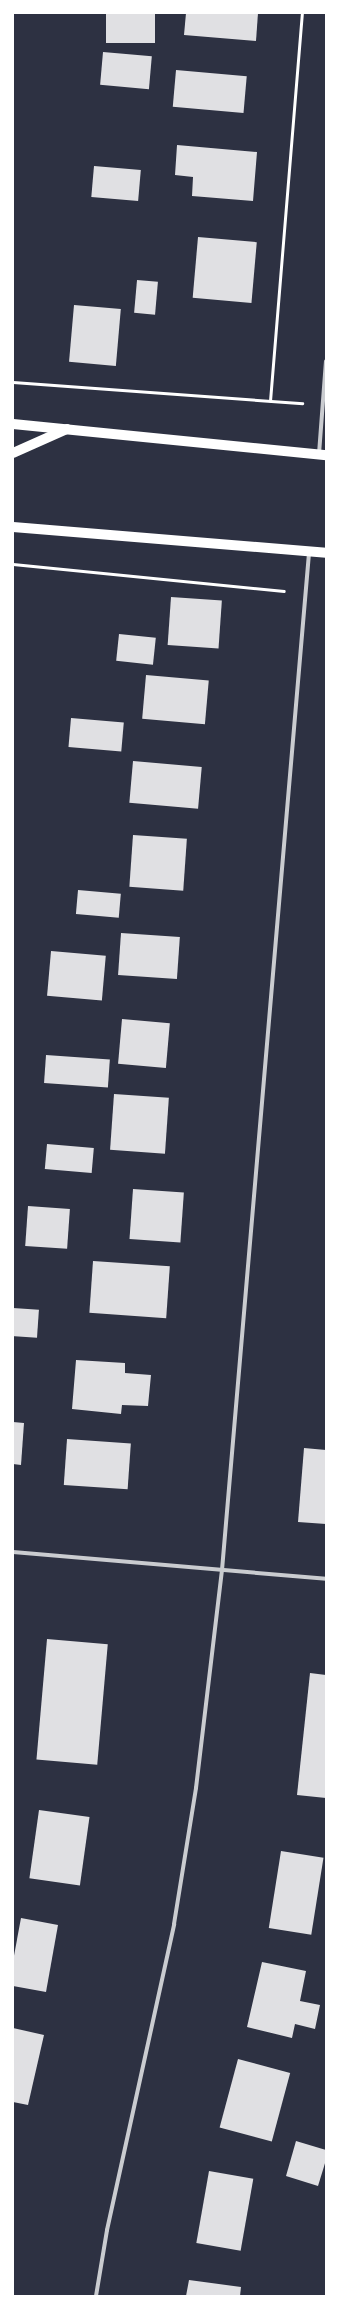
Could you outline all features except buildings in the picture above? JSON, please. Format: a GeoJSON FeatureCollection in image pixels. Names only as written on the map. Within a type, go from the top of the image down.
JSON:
{"type":"FeatureCollection","features":[{"type":"Feature","properties":{"kind":"main road"},"geometry":{"type":"LineString","coordinates":[[13,424],[322,455]]}},
{"type":"Feature","properties":{"kind":"main road"},"geometry":{"type":"LineString","coordinates":[[13,453],[67,429]]}},
{"type":"Feature","properties":{"kind":"main road"},"geometry":{"type":"LineString","coordinates":[[13,527],[326,554]]}},
{"type":"Feature","properties":{"kind":"street"},"geometry":{"type":"LineString","coordinates":[[322,455],[322,404],[326,361]]}},
{"type":"Feature","properties":{"kind":"street"},"geometry":{"type":"LineString","coordinates":[[96,2296],[107,2230],[174,1924],[196,1788],[222,1570],[309,553]]}},
{"type":"Feature","properties":{"kind":"street"},"geometry":{"type":"LineString","coordinates":[[13,1552],[326,1579]]}},
{"type":"Feature","properties":{"kind":"path"},"geometry":{"type":"LineString","coordinates":[[270,401],[302,13]]}},
{"type":"Feature","properties":{"kind":"path"},"geometry":{"type":"LineString","coordinates":[[13,382],[322,404]]}},
{"type":"Feature","properties":{"kind":"path"},"geometry":{"type":"LineString","coordinates":[[13,564],[260,589]]}}]}
